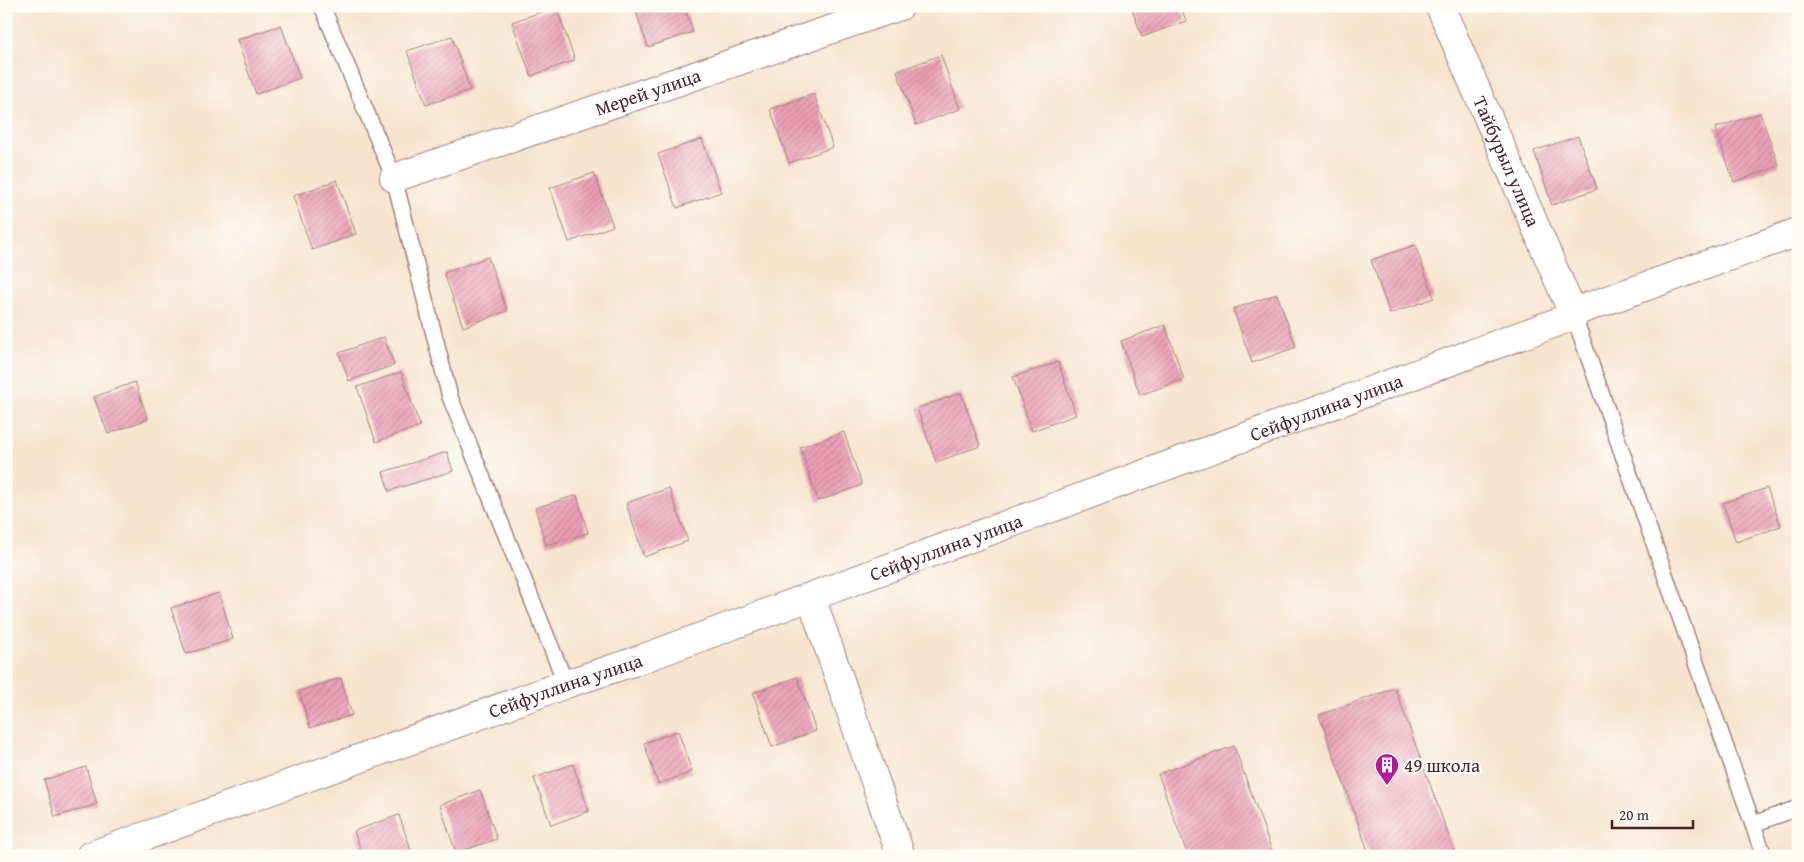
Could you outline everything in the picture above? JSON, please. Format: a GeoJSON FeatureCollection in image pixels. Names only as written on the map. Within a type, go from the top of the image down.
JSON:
{"type":"FeatureCollection","features":[{"type":"Feature","properties":{"kind":"street","name":"Мерей улица"},"geometry":{"type":"LineString","coordinates":[[394,178],[900,6]]}},
{"type":"Feature","properties":{"kind":"street","name":"Тайбурыл улица"},"geometry":{"type":"LineString","coordinates":[[1440,6],[1574,316]]}},
{"type":"Feature","properties":{"kind":"street","name":"Сейфуллина улица"},"geometry":{"type":"LineString","coordinates":[[90,856],[812,597],[1574,316],[1574,312],[1798,232]]}},
{"type":"Feature","properties":{"kind":"street"},"geometry":{"type":"LineString","coordinates":[[812,597],[901,856]]}},
{"type":"Feature","properties":{"kind":"lane"},"geometry":{"type":"LineString","coordinates":[[322,6],[394,178],[450,397],[566,684]]}},
{"type":"Feature","properties":{"kind":"lane"},"geometry":{"type":"LineString","coordinates":[[1574,316],[1764,856]]}},
{"type":"Feature","properties":{"kind":"lane"},"geometry":{"type":"LineString","coordinates":[[1754,824],[1798,808]]}},
{"type":"Feature","properties":{"kind":"building"},"geometry":{"type":"Polygon","coordinates":[[[634,6],[684,6],[693,32],[648,47],[634,6]]]}},
{"type":"Feature","properties":{"kind":"building"},"geometry":{"type":"Polygon","coordinates":[[[1131,6],[1181,6],[1186,21],[1142,37],[1131,6]]]}},
{"type":"Feature","properties":{"kind":"building"},"geometry":{"type":"Polygon","coordinates":[[[556,7],[575,60],[531,76],[512,22],[556,7]]]}},
{"type":"Feature","properties":{"kind":"building"},"geometry":{"type":"Polygon","coordinates":[[[281,25],[300,78],[256,94],[237,40],[281,25]]]}},
{"type":"Feature","properties":{"kind":"building"},"geometry":{"type":"Polygon","coordinates":[[[452,36],[470,90],[426,105],[407,51],[452,36]]]}},
{"type":"Feature","properties":{"kind":"building"},"geometry":{"type":"Polygon","coordinates":[[[941,55],[960,109],[916,125],[897,71],[941,55]]]}},
{"type":"Feature","properties":{"kind":"building"},"geometry":{"type":"Polygon","coordinates":[[[814,94],[833,147],[789,163],[770,109],[814,94]]]}},
{"type":"Feature","properties":{"kind":"building"},"geometry":{"type":"Polygon","coordinates":[[[1760,113],[1779,166],[1734,182],[1715,128],[1760,113]]]}},
{"type":"Feature","properties":{"kind":"building"},"geometry":{"type":"Polygon","coordinates":[[[1578,136],[1597,189],[1552,205],[1534,151],[1578,136]]]}},
{"type":"Feature","properties":{"kind":"building"},"geometry":{"type":"Polygon","coordinates":[[[702,139],[721,192],[677,208],[658,154],[702,139]]]}},
{"type":"Feature","properties":{"kind":"building"},"geometry":{"type":"Polygon","coordinates":[[[594,173],[613,226],[569,242],[550,188],[594,173]]]}},
{"type":"Feature","properties":{"kind":"building"},"geometry":{"type":"Polygon","coordinates":[[[337,180],[356,234],[312,250],[293,196],[337,180]]]}},
{"type":"Feature","properties":{"kind":"building"},"geometry":{"type":"Polygon","coordinates":[[[1415,245],[1434,298],[1390,314],[1371,260],[1415,245]]]}},
{"type":"Feature","properties":{"kind":"building"},"geometry":{"type":"Polygon","coordinates":[[[488,257],[507,311],[463,327],[444,273],[488,257]]]}},
{"type":"Feature","properties":{"kind":"building"},"geometry":{"type":"Polygon","coordinates":[[[1277,294],[1296,347],[1252,363],[1233,309],[1277,294]]]}},
{"type":"Feature","properties":{"kind":"building"},"geometry":{"type":"Polygon","coordinates":[[[1165,325],[1184,379],[1140,395],[1121,341],[1165,325]]]}},
{"type":"Feature","properties":{"kind":"building"},"geometry":{"type":"Polygon","coordinates":[[[384,337],[394,365],[349,381],[339,353],[384,337]]]}},
{"type":"Feature","properties":{"kind":"building"},"geometry":{"type":"Polygon","coordinates":[[[1058,362],[1076,415],[1032,431],[1013,377],[1058,362]]]}},
{"type":"Feature","properties":{"kind":"building"},"geometry":{"type":"Polygon","coordinates":[[[401,372],[420,426],[376,442],[357,387],[401,372]]]}},
{"type":"Feature","properties":{"kind":"building"},"geometry":{"type":"Polygon","coordinates":[[[135,382],[148,419],[108,434],[94,397],[135,382]]]}},
{"type":"Feature","properties":{"kind":"building"},"geometry":{"type":"Polygon","coordinates":[[[961,393],[980,446],[936,462],[917,408],[961,393]]]}},
{"type":"Feature","properties":{"kind":"building"},"geometry":{"type":"Polygon","coordinates":[[[844,432],[862,485],[818,501],[800,447],[844,432]]]}},
{"type":"Feature","properties":{"kind":"building"},"geometry":{"type":"Polygon","coordinates":[[[447,452],[453,471],[389,491],[383,472],[447,452]]]}},
{"type":"Feature","properties":{"kind":"building"},"geometry":{"type":"Polygon","coordinates":[[[669,488],[688,541],[644,557],[626,503],[669,488]]]}},
{"type":"Feature","properties":{"kind":"building"},"geometry":{"type":"Polygon","coordinates":[[[1767,488],[1781,526],[1736,542],[1723,503],[1767,488]]]}},
{"type":"Feature","properties":{"kind":"building"},"geometry":{"type":"Polygon","coordinates":[[[577,495],[588,533],[546,545],[535,508],[577,495]]]}},
{"type":"Feature","properties":{"kind":"building"},"geometry":{"type":"Polygon","coordinates":[[[219,593],[233,639],[186,654],[171,608],[219,593]]]}},
{"type":"Feature","properties":{"kind":"building"},"geometry":{"type":"Polygon","coordinates":[[[797,677],[816,731],[772,747],[753,693],[797,677]]]}},
{"type":"Feature","properties":{"kind":"building"},"geometry":{"type":"Polygon","coordinates":[[[341,678],[352,715],[310,728],[299,691],[341,678]]]}},
{"type":"Feature","properties":{"kind":"building","name":"49 школа"},"geometry":{"type":"Polygon","coordinates":[[[1395,688],[1456,856],[1370,856],[1319,715],[1395,688]]]}},
{"type":"Feature","properties":{"kind":"building"},"geometry":{"type":"Polygon","coordinates":[[[678,731],[692,772],[658,784],[644,743],[678,731]]]}},
{"type":"Feature","properties":{"kind":"building"},"geometry":{"type":"Polygon","coordinates":[[[1234,746],[1274,856],[1188,856],[1158,774],[1234,746]]]}},
{"type":"Feature","properties":{"kind":"building"},"geometry":{"type":"Polygon","coordinates":[[[573,764],[589,811],[551,825],[534,778],[573,764]]]}},
{"type":"Feature","properties":{"kind":"building"},"geometry":{"type":"Polygon","coordinates":[[[86,767],[97,804],[55,817],[44,780],[86,767]]]}},
{"type":"Feature","properties":{"kind":"building"},"geometry":{"type":"Polygon","coordinates":[[[480,790],[497,839],[456,853],[440,805],[480,790]]]}},
{"type":"Feature","properties":{"kind":"building"},"geometry":{"type":"Polygon","coordinates":[[[399,815],[413,856],[363,856],[354,831],[399,815]]]}},
{"type":"Feature","properties":{"kind":"place","name":"49 школа"},"geometry":{"type":"Point","coordinates":[1387,786]}}]}
